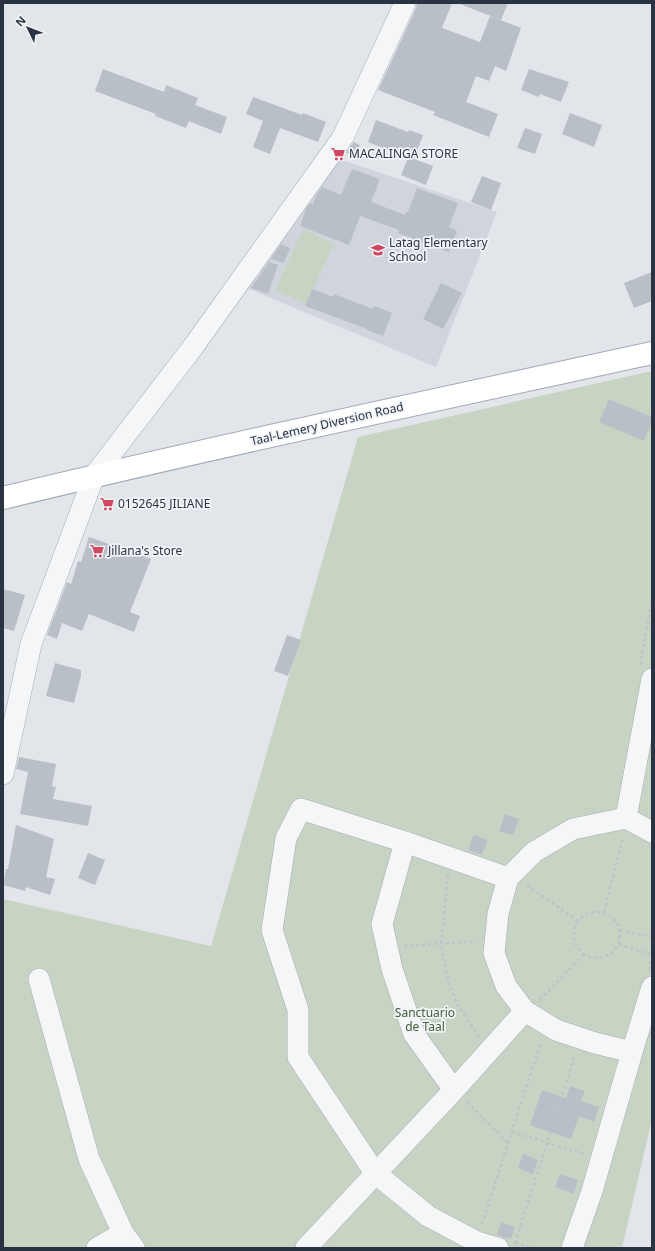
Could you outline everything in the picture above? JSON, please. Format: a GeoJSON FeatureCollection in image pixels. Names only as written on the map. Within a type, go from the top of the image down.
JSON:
{"type":"FeatureCollection","features":[{"type":"Feature","properties":{"kind":"main road","name":"Taal-Lemery Diversion Road"},"geometry":{"type":"LineString","coordinates":[[3,498],[351,418],[652,353]]}},
{"type":"Feature","properties":{"kind":"street"},"geometry":{"type":"LineString","coordinates":[[3,774],[31,644],[94,476],[193,347],[343,137],[405,3]]}},
{"type":"Feature","properties":{"kind":"street"},"geometry":{"type":"LineString","coordinates":[[625,826],[646,674]]}},
{"type":"Feature","properties":{"kind":"street"},"geometry":{"type":"LineString","coordinates":[[506,1246],[477,1242],[428,1216],[375,1174],[298,1057],[298,1010],[272,930],[286,838],[301,809],[405,842],[516,880]]}},
{"type":"Feature","properties":{"kind":"street"},"geometry":{"type":"LineString","coordinates":[[632,1052],[595,1043],[556,1030],[532,1006],[506,986],[494,953],[498,914],[516,880],[534,852],[573,829],[625,826],[652,832]]}},
{"type":"Feature","properties":{"kind":"street"},"geometry":{"type":"LineString","coordinates":[[405,842],[382,924],[392,969],[414,1034],[458,1094]]}},
{"type":"Feature","properties":{"kind":"street"},"geometry":{"type":"LineString","coordinates":[[39,979],[89,1159],[128,1241],[97,1248]]}},
{"type":"Feature","properties":{"kind":"street"},"geometry":{"type":"LineString","coordinates":[[572,1248],[592,1191],[652,987]]}},
{"type":"Feature","properties":{"kind":"street"},"geometry":{"type":"LineString","coordinates":[[306,1248],[375,1174],[458,1094],[532,1006]]}},
{"type":"Feature","properties":{"kind":"path"},"geometry":{"type":"LineString","coordinates":[[646,674],[652,600]]}},
{"type":"Feature","properties":{"kind":"path"},"geometry":{"type":"LineString","coordinates":[[604,912],[625,826]]}},
{"type":"Feature","properties":{"kind":"path"},"geometry":{"type":"LineString","coordinates":[[448,873],[441,944],[449,985],[459,1008],[481,1040]]}},
{"type":"Feature","properties":{"kind":"path"},"geometry":{"type":"LineString","coordinates":[[516,880],[578,921]]}},
{"type":"Feature","properties":{"kind":"path"},"geometry":{"type":"LineString","coordinates":[[589,912],[604,912],[613,917],[620,930],[619,944],[614,952],[603,958],[591,958],[583,955],[574,942],[573,930],[578,921],[589,912]]}},
{"type":"Feature","properties":{"kind":"path"},"geometry":{"type":"LineString","coordinates":[[620,930],[652,937]]}},
{"type":"Feature","properties":{"kind":"path"},"geometry":{"type":"LineString","coordinates":[[403,946],[478,941]]}},
{"type":"Feature","properties":{"kind":"path"},"geometry":{"type":"LineString","coordinates":[[619,944],[652,955]]}},
{"type":"Feature","properties":{"kind":"path"},"geometry":{"type":"LineString","coordinates":[[532,1006],[583,955]]}},
{"type":"Feature","properties":{"kind":"path"},"geometry":{"type":"LineString","coordinates":[[480,1230],[541,1042]]}},
{"type":"Feature","properties":{"kind":"path"},"geometry":{"type":"LineString","coordinates":[[506,1246],[547,1143],[577,1048]]}},
{"type":"Feature","properties":{"kind":"path"},"geometry":{"type":"LineString","coordinates":[[458,1094],[508,1143]]}},
{"type":"Feature","properties":{"kind":"path"},"geometry":{"type":"LineString","coordinates":[[512,1132],[589,1156]]}},
{"type":"Feature","properties":{"kind":"shaded area","name":"Latag Elementary School"},"geometry":{"type":"Polygon","coordinates":[[[339,159],[497,212],[436,367],[247,288],[339,159]]]}},
{"type":"Feature","properties":{"kind":"green space"},"geometry":{"type":"Polygon","coordinates":[[[303,229],[334,244],[306,304],[275,290],[303,229]]]}},
{"type":"Feature","properties":{"kind":"green space","name":"Sanctuario de Taal"},"geometry":{"type":"Polygon","coordinates":[[[652,371],[652,1119],[622,1248],[3,1248],[3,899],[211,946],[358,437],[652,371]]]}},
{"type":"Feature","properties":{"kind":"building"},"geometry":{"type":"Polygon","coordinates":[[[417,3],[452,3],[442,28],[480,42],[490,16],[521,28],[506,71],[495,66],[489,81],[476,76],[466,102],[498,114],[489,137],[433,115],[435,112],[378,90],[417,3]]]}},
{"type":"Feature","properties":{"kind":"building"},"geometry":{"type":"Polygon","coordinates":[[[508,3],[501,20],[460,4],[508,3]]]}},
{"type":"Feature","properties":{"kind":"building"},"geometry":{"type":"Polygon","coordinates":[[[103,69],[164,92],[166,85],[198,98],[195,105],[227,117],[221,134],[189,121],[186,128],[155,116],[156,114],[95,91],[103,69]]]}},
{"type":"Feature","properties":{"kind":"building"},"geometry":{"type":"Polygon","coordinates":[[[529,69],[569,82],[561,102],[540,94],[539,97],[521,90],[529,69]]]}},
{"type":"Feature","properties":{"kind":"building"},"geometry":{"type":"Polygon","coordinates":[[[253,97],[326,122],[318,142],[280,128],[270,154],[253,147],[263,121],[246,114],[253,97]]]}},
{"type":"Feature","properties":{"kind":"building"},"geometry":{"type":"Polygon","coordinates":[[[570,113],[602,125],[594,147],[562,134],[570,113]]]}},
{"type":"Feature","properties":{"kind":"building"},"geometry":{"type":"Polygon","coordinates":[[[376,120],[408,132],[409,130],[423,135],[414,159],[433,166],[426,185],[401,175],[408,158],[368,142],[376,120]]]}},
{"type":"Feature","properties":{"kind":"building"},"geometry":{"type":"Polygon","coordinates":[[[525,128],[542,134],[535,154],[517,148],[525,128]]]}},
{"type":"Feature","properties":{"kind":"building"},"geometry":{"type":"Polygon","coordinates":[[[354,142],[360,145],[356,156],[346,153],[354,142]]]}},
{"type":"Feature","properties":{"kind":"building"},"geometry":{"type":"Polygon","coordinates":[[[352,169],[380,179],[371,202],[405,215],[406,212],[408,212],[417,188],[458,203],[449,227],[457,231],[449,252],[398,233],[399,230],[360,216],[349,245],[300,226],[307,207],[311,203],[313,204],[322,187],[341,195],[352,169]]]}},
{"type":"Feature","properties":{"kind":"building"},"geometry":{"type":"Polygon","coordinates":[[[482,176],[501,183],[491,210],[471,202],[482,176]]]}},
{"type":"Feature","properties":{"kind":"building"},"geometry":{"type":"Polygon","coordinates":[[[281,244],[290,248],[284,263],[271,259],[281,244]]]}},
{"type":"Feature","properties":{"kind":"building"},"geometry":{"type":"Polygon","coordinates":[[[269,262],[278,265],[268,294],[251,288],[269,262]]]}},
{"type":"Feature","properties":{"kind":"building"},"geometry":{"type":"Polygon","coordinates":[[[652,272],[652,301],[634,308],[624,283],[652,272]]]}},
{"type":"Feature","properties":{"kind":"building"},"geometry":{"type":"Polygon","coordinates":[[[441,283],[462,293],[443,329],[423,319],[441,283]]]}},
{"type":"Feature","properties":{"kind":"building"},"geometry":{"type":"Polygon","coordinates":[[[312,289],[333,297],[334,294],[373,309],[374,306],[392,313],[383,336],[305,306],[312,289]]]}},
{"type":"Feature","properties":{"kind":"building"},"geometry":{"type":"Polygon","coordinates":[[[609,399],[652,417],[652,422],[644,441],[599,422],[609,399]]]}},
{"type":"Feature","properties":{"kind":"building"},"geometry":{"type":"Polygon","coordinates":[[[89,537],[151,559],[130,612],[140,616],[134,632],[89,614],[82,631],[62,623],[57,639],[47,635],[67,582],[71,584],[78,561],[81,562],[89,537]]]}},
{"type":"Feature","properties":{"kind":"building"},"geometry":{"type":"Polygon","coordinates":[[[3,589],[25,595],[14,631],[3,628],[3,589]]]}},
{"type":"Feature","properties":{"kind":"building"},"geometry":{"type":"Polygon","coordinates":[[[287,635],[301,640],[288,676],[274,671],[287,635]]]}},
{"type":"Feature","properties":{"kind":"building"},"geometry":{"type":"Polygon","coordinates":[[[55,663],[81,670],[81,676],[74,703],[46,696],[55,663]]]}},
{"type":"Feature","properties":{"kind":"building"},"geometry":{"type":"Polygon","coordinates":[[[19,757],[56,764],[52,786],[56,787],[53,799],[92,806],[88,826],[20,814],[28,772],[16,769],[19,757]]]}},
{"type":"Feature","properties":{"kind":"building"},"geometry":{"type":"Polygon","coordinates":[[[505,814],[519,819],[513,835],[499,831],[505,814]]]}},
{"type":"Feature","properties":{"kind":"building"},"geometry":{"type":"Polygon","coordinates":[[[16,825],[54,839],[46,877],[55,879],[50,895],[26,887],[25,891],[3,885],[6,869],[8,869],[16,825]]]}},
{"type":"Feature","properties":{"kind":"building"},"geometry":{"type":"Polygon","coordinates":[[[474,835],[488,840],[482,855],[468,850],[474,835]]]}},
{"type":"Feature","properties":{"kind":"building"},"geometry":{"type":"Polygon","coordinates":[[[88,853],[105,860],[95,885],[78,878],[88,853]]]}},
{"type":"Feature","properties":{"kind":"building"},"geometry":{"type":"Polygon","coordinates":[[[570,1086],[585,1091],[581,1101],[599,1107],[594,1122],[579,1116],[571,1139],[530,1125],[542,1090],[566,1098],[570,1086]]]}},
{"type":"Feature","properties":{"kind":"building"},"geometry":{"type":"Polygon","coordinates":[[[523,1154],[538,1160],[533,1174],[518,1168],[523,1154]]]}},
{"type":"Feature","properties":{"kind":"building"},"geometry":{"type":"Polygon","coordinates":[[[560,1174],[578,1180],[574,1194],[555,1187],[560,1174]]]}},
{"type":"Feature","properties":{"kind":"building"},"geometry":{"type":"Polygon","coordinates":[[[501,1222],[515,1227],[511,1239],[497,1235],[501,1222]]]}},
{"type":"Feature","properties":{"kind":"place","name":"MACALINGA STORE"},"geometry":{"type":"Point","coordinates":[338,154]}},
{"type":"Feature","properties":{"kind":"place","name":"Latag Elementary School"},"geometry":{"type":"Point","coordinates":[378,250]}},
{"type":"Feature","properties":{"kind":"place","name":"0152645 JILIANE"},"geometry":{"type":"Point","coordinates":[107,504]}},
{"type":"Feature","properties":{"kind":"place","name":"Jillana's Store"},"geometry":{"type":"Point","coordinates":[97,551]}}]}
